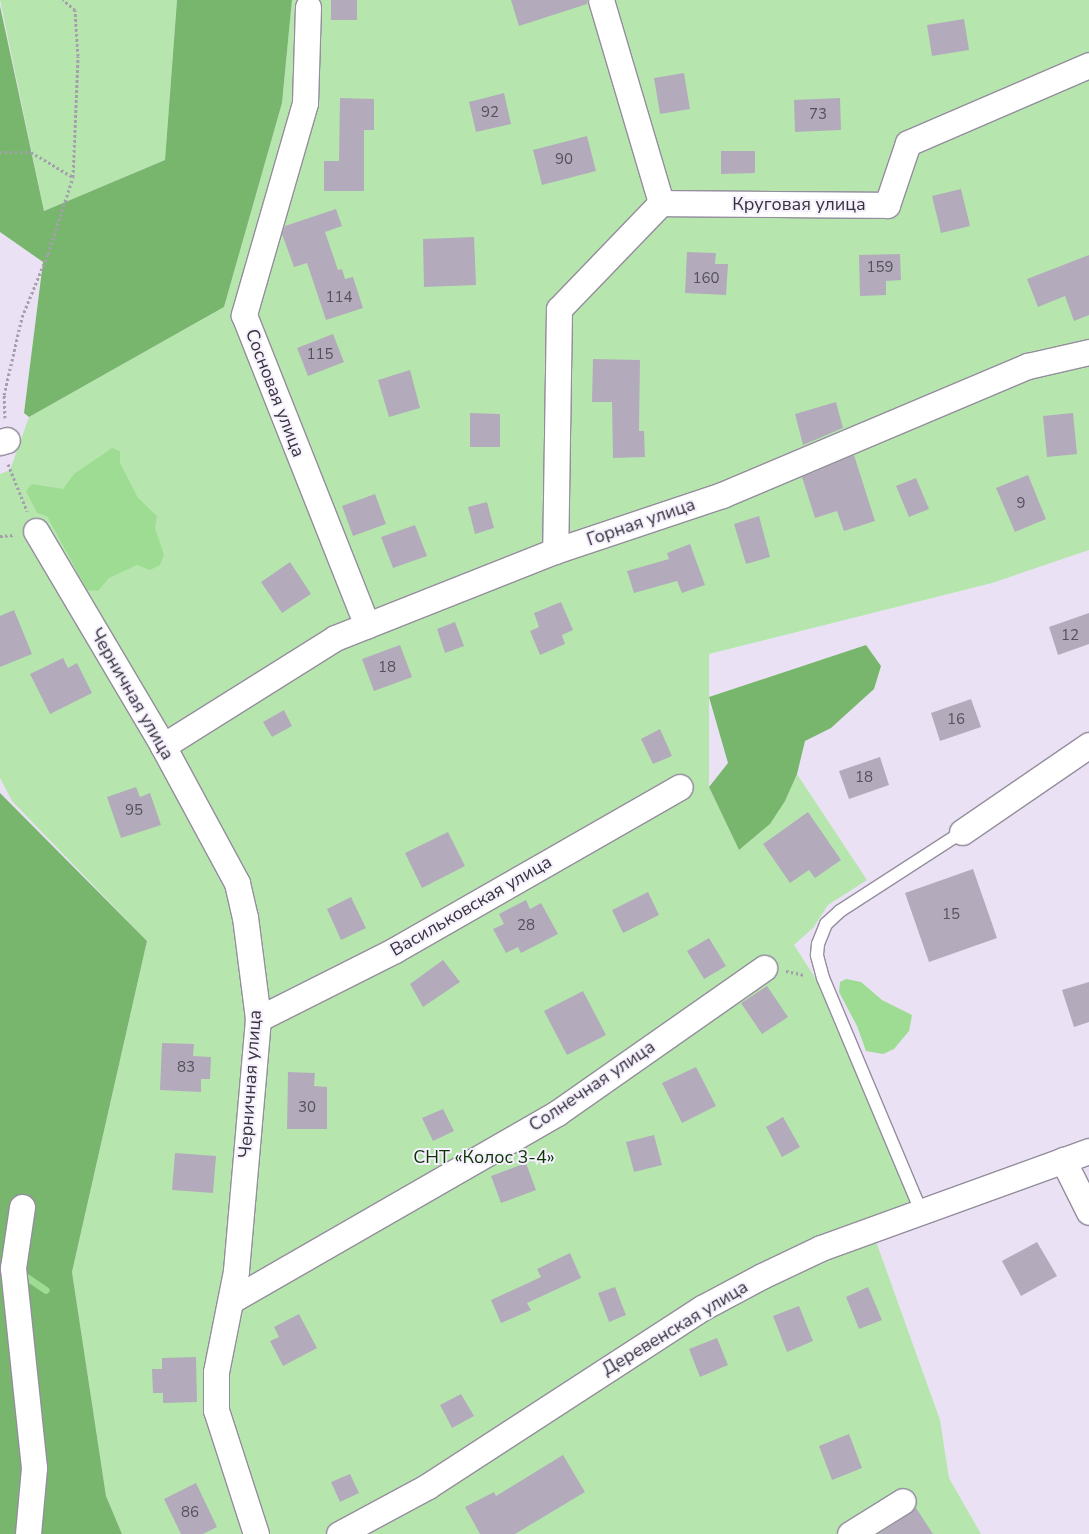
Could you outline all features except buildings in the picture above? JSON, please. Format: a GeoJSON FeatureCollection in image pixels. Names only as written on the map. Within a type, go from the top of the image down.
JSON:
{"type":"FeatureCollection","features":[{"type":"Feature","properties":{"kind":"street"},"geometry":{"type":"LineString","coordinates":[[555,551],[559,309],[661,203],[601,0]]}},
{"type":"Feature","properties":{"kind":"street","name":"Сосновая улица"},"geometry":{"type":"LineString","coordinates":[[308,7],[305,103],[244,315],[366,626]]}},
{"type":"Feature","properties":{"kind":"street","name":"Круговая улица"},"geometry":{"type":"LineString","coordinates":[[661,203],[887,205],[908,143],[1089,65]]}},
{"type":"Feature","properties":{"kind":"street","name":"Горная улица"},"geometry":{"type":"LineString","coordinates":[[163,746],[335,638],[555,551],[722,495],[1028,366],[1089,352]]}},
{"type":"Feature","properties":{"kind":"street","name":"Черничная улица"},"geometry":{"type":"LineString","coordinates":[[36,531],[163,746],[237,883],[245,917],[258,1019],[232,1300],[223,1328],[216,1372],[216,1410],[256,1534]]}},
{"type":"Feature","properties":{"kind":"street"},"geometry":{"type":"LineString","coordinates":[[962,832],[1089,745]]}},
{"type":"Feature","properties":{"kind":"street","name":"Васильковская улица"},"geometry":{"type":"LineString","coordinates":[[258,1019],[395,950],[680,787]]}},
{"type":"Feature","properties":{"kind":"street","name":"Солнечная улица"},"geometry":{"type":"LineString","coordinates":[[232,1300],[557,1113],[764,968]]}},
{"type":"Feature","properties":{"kind":"street","name":"Деревенская улица"},"geometry":{"type":"LineString","coordinates":[[339,1534],[428,1486],[702,1308],[821,1248],[921,1212],[1067,1169],[1089,1151]]}},
{"type":"Feature","properties":{"kind":"street"},"geometry":{"type":"LineString","coordinates":[[1067,1169],[1089,1212]]}},
{"type":"Feature","properties":{"kind":"street"},"geometry":{"type":"LineString","coordinates":[[22,1207],[12,1268],[34,1468],[28,1534]]}},
{"type":"Feature","properties":{"kind":"street"},"geometry":{"type":"LineString","coordinates":[[850,1534],[903,1501]]}},
{"type":"Feature","properties":{"kind":"lane"},"geometry":{"type":"LineString","coordinates":[[921,1212],[817,955],[820,934],[840,911],[962,832]]}},
{"type":"Feature","properties":{"kind":"path"},"geometry":{"type":"LineString","coordinates":[[36,531],[8,470],[3,441],[4,395],[22,317],[73,177],[78,56],[74,10],[63,0]]}},
{"type":"Feature","properties":{"kind":"path"},"geometry":{"type":"LineString","coordinates":[[0,152],[31,152],[73,177]]}},
{"type":"Feature","properties":{"kind":"path"},"geometry":{"type":"LineString","coordinates":[[764,968],[806,975],[820,966]]}},
{"type":"Feature","properties":{"kind":"green space"},"geometry":{"type":"Polygon","coordinates":[[[0,0],[177,0],[165,160],[44,211],[0,0]]]}},
{"type":"Feature","properties":{"kind":"green space","name":"СНТ «Колос 3-4»"},"geometry":{"type":"Polygon","coordinates":[[[292,0],[1089,0],[1089,550],[992,583],[709,654],[709,787],[739,850],[770,824],[797,774],[867,880],[828,905],[813,928],[794,945],[816,979],[912,1203],[868,1219],[940,1420],[949,1478],[981,1534],[122,1534],[106,1496],[72,1272],[147,941],[12,801],[0,778],[0,474],[10,470],[29,417],[224,307],[282,103],[292,0]]]}},
{"type":"Feature","properties":{"kind":"shaded area"},"geometry":{"type":"Polygon","coordinates":[[[177,0],[292,0],[282,103],[224,307],[29,417],[24,413],[43,262],[0,232],[0,6],[44,211],[165,160],[177,0]]]}},
{"type":"Feature","properties":{"kind":"shaded area"},"geometry":{"type":"Polygon","coordinates":[[[112,448],[120,451],[120,463],[138,498],[157,516],[155,528],[164,555],[160,565],[150,570],[137,565],[109,578],[98,591],[87,590],[47,516],[37,513],[26,491],[32,484],[63,489],[74,474],[112,448]]]}},
{"type":"Feature","properties":{"kind":"shaded area"},"geometry":{"type":"Polygon","coordinates":[[[866,645],[881,666],[874,689],[831,728],[805,741],[797,774],[785,801],[770,824],[739,850],[709,787],[728,763],[709,697],[866,645]]]}},
{"type":"Feature","properties":{"kind":"shaded area"},"geometry":{"type":"Polygon","coordinates":[[[0,793],[147,941],[72,1272],[106,1496],[122,1534],[0,1534],[0,793]]]}},
{"type":"Feature","properties":{"kind":"shaded area"},"geometry":{"type":"Polygon","coordinates":[[[846,979],[861,982],[882,1000],[912,1015],[909,1031],[894,1049],[883,1054],[866,1051],[857,1026],[839,992],[840,982],[846,979]]]}},
{"type":"Feature","properties":{"kind":"waterway"},"geometry":{"type":"LineString","coordinates":[[19,1272],[46,1290]]}}]}
